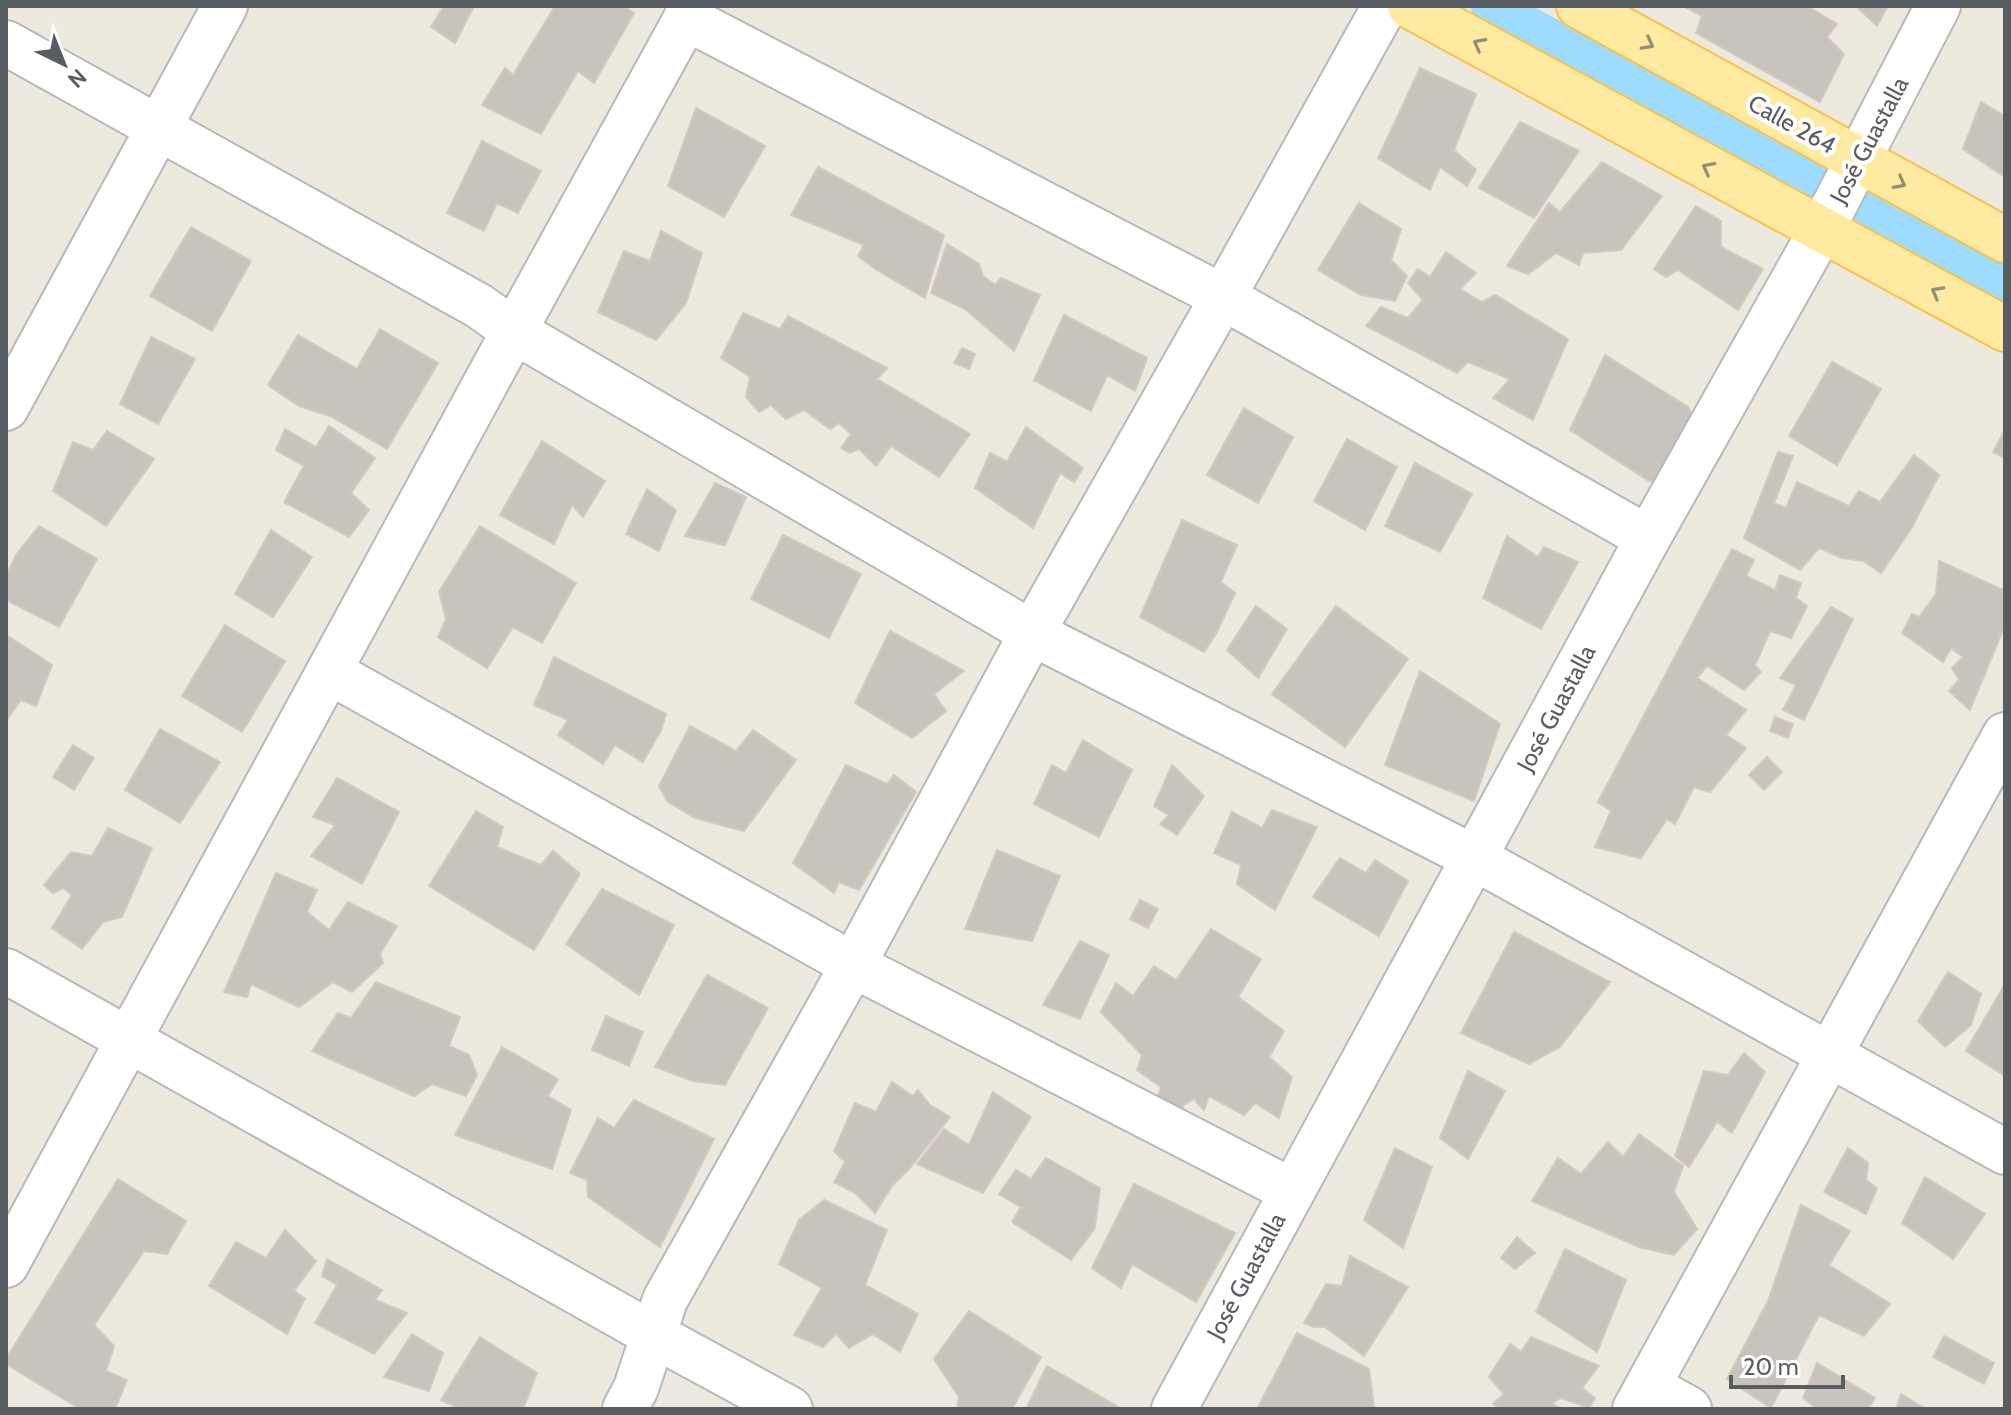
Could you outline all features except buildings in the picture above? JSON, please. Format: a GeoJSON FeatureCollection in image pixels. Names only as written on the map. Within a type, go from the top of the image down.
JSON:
{"type":"FeatureCollection","features":[{"type":"Feature","properties":{"kind":"main road"},"geometry":{"type":"LineString","coordinates":[[1410,6],[2005,329]]}},
{"type":"Feature","properties":{"kind":"main road","name":"Calle 264"},"geometry":{"type":"LineString","coordinates":[[1579,6],[2005,240]]}},
{"type":"Feature","properties":{"kind":"street"},"geometry":{"type":"LineString","coordinates":[[6,408],[225,6]]}},
{"type":"Feature","properties":{"kind":"street"},"geometry":{"type":"LineString","coordinates":[[625,1409],[636,1388],[665,1300],[853,965],[1032,633],[1385,6]]}},
{"type":"Feature","properties":{"kind":"street","name":"José Guastalla"},"geometry":{"type":"LineString","coordinates":[[1174,1409],[1648,538],[1822,229],[1938,6]]}},
{"type":"Feature","properties":{"kind":"street"},"geometry":{"type":"LineString","coordinates":[[6,1265],[689,12],[1223,297],[1648,538]]}},
{"type":"Feature","properties":{"kind":"street"},"geometry":{"type":"LineString","coordinates":[[6,43],[479,306],[514,331],[1032,633],[1475,858],[2005,1152]]}},
{"type":"Feature","properties":{"kind":"street"},"geometry":{"type":"LineString","coordinates":[[330,672],[853,965],[1292,1191]]}},
{"type":"Feature","properties":{"kind":"street"},"geometry":{"type":"LineString","coordinates":[[1689,1409],[1641,1398],[2005,735]]}},
{"type":"Feature","properties":{"kind":"street"},"geometry":{"type":"LineString","coordinates":[[6,971],[790,1409]]}},
{"type":"Feature","properties":{"kind":"waterway"},"geometry":{"type":"LineString","coordinates":[[1491,6],[1810,182]]}},
{"type":"Feature","properties":{"kind":"waterway"},"geometry":{"type":"LineString","coordinates":[[1866,210],[2005,285]]}}]}
